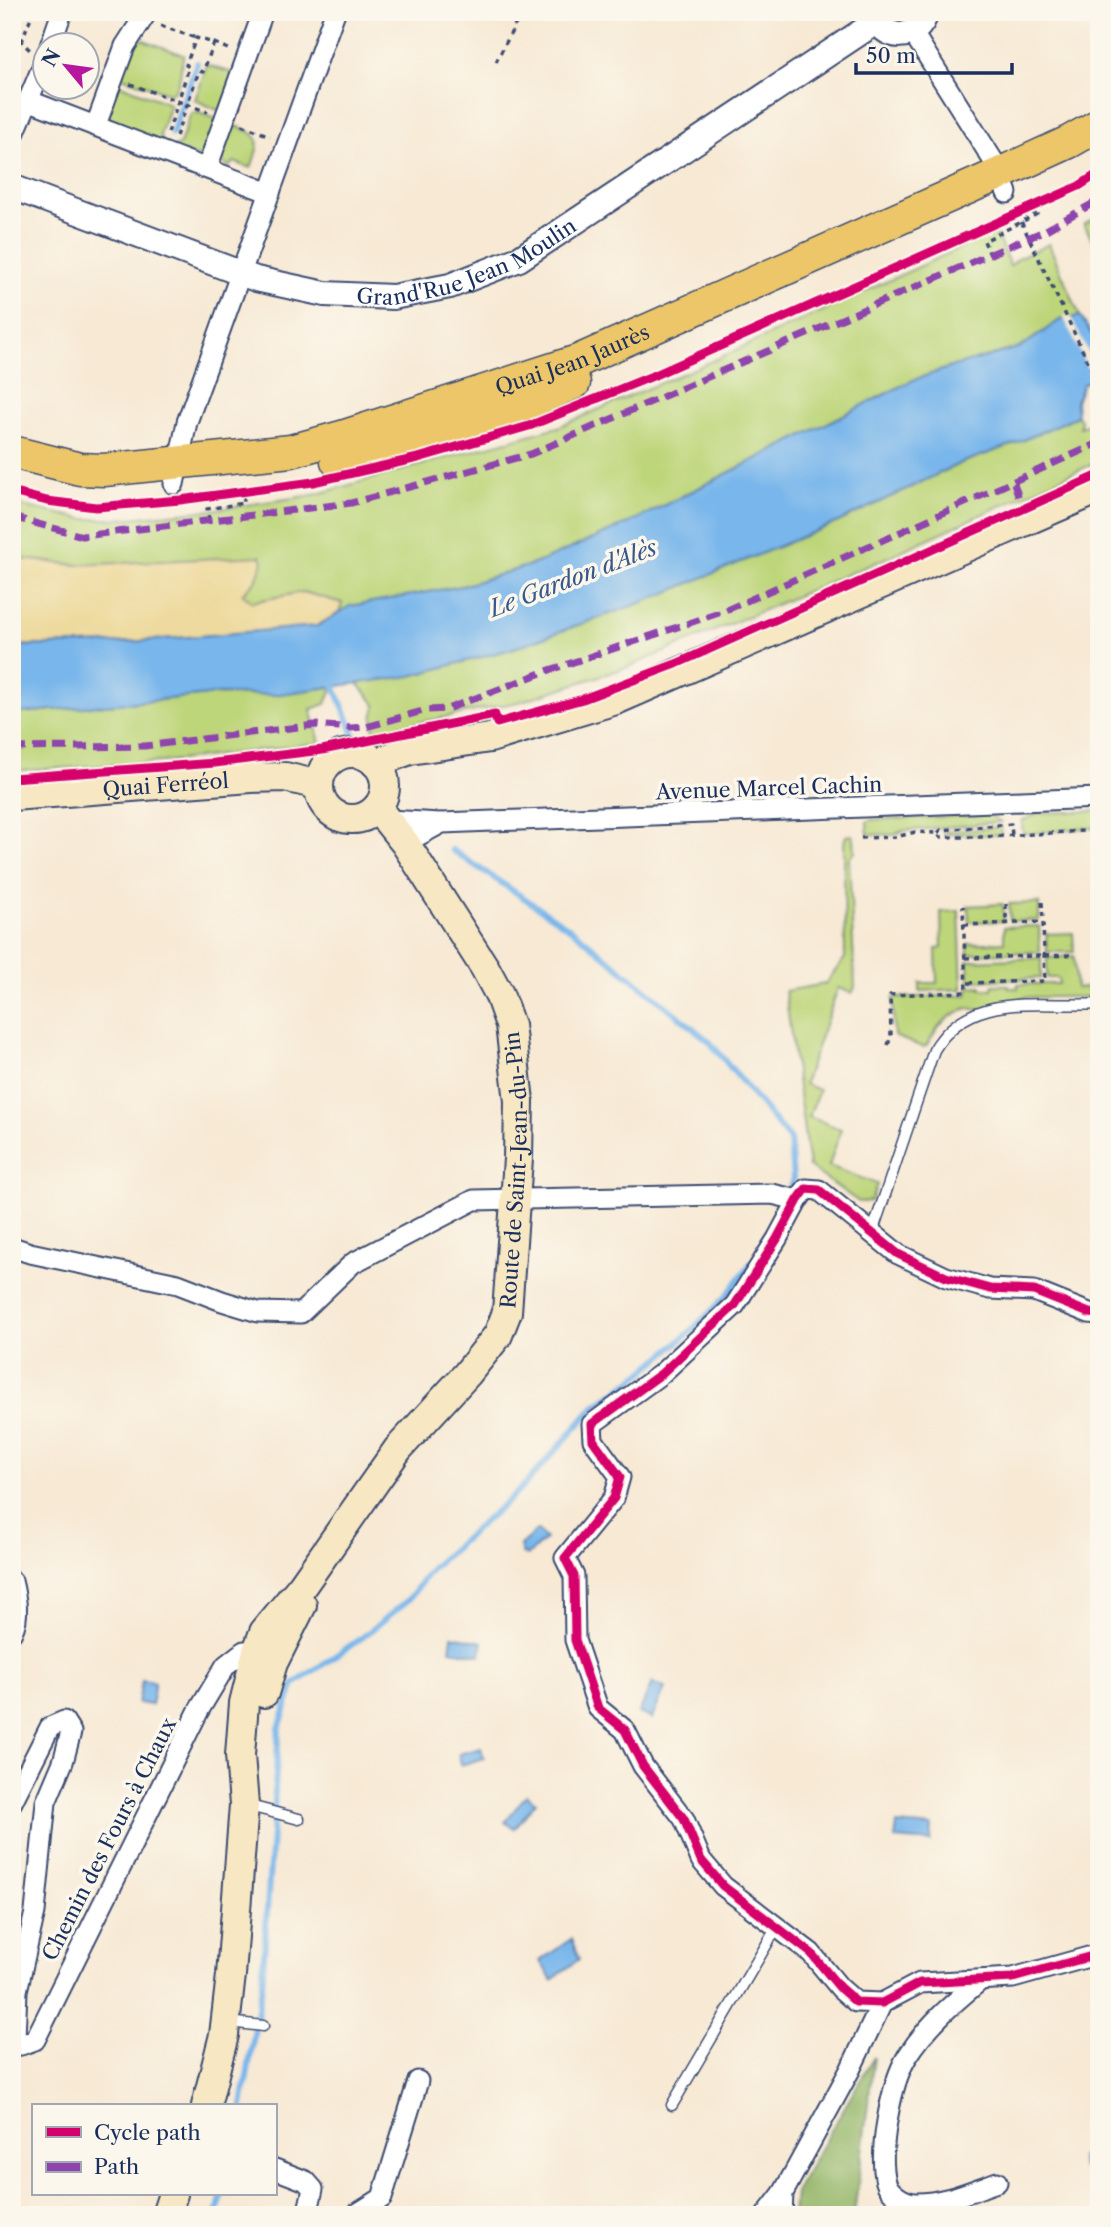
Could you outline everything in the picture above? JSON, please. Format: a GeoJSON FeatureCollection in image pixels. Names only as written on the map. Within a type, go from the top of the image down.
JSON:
{"type":"FeatureCollection","features":[{"type":"Feature","properties":{"kind":"main road","name":"Quai Jean Jaurès"},"geometry":{"type":"LineString","coordinates":[[1012,201],[1069,142],[1099,125]]}},
{"type":"Feature","properties":{"kind":"main road","name":"Quai Jean Jaurès"},"geometry":{"type":"LineString","coordinates":[[12,452],[80,469],[258,477],[345,459],[525,404],[1012,201],[1099,148]]}},
{"type":"Feature","properties":{"kind":"main road","name":"Quai Jean Jaurès"},"geometry":{"type":"LineString","coordinates":[[12,474],[51,485],[89,491],[176,473]]}},
{"type":"Feature","properties":{"kind":"main road"},"geometry":{"type":"LineString","coordinates":[[375,763],[410,750],[490,738],[616,700],[1099,489]]}},
{"type":"Feature","properties":{"kind":"main road"},"geometry":{"type":"LineString","coordinates":[[359,754],[375,763],[385,780],[382,814],[360,818],[340,817],[324,804],[319,785],[325,767],[340,755],[359,754]]}},
{"type":"Feature","properties":{"kind":"main road","name":"Quai Ferréol"},"geometry":{"type":"LineString","coordinates":[[12,796],[251,778],[285,777],[319,785]]}},
{"type":"Feature","properties":{"kind":"main road","name":"Route de Saint-Jean-du-Pin"},"geometry":{"type":"LineString","coordinates":[[250,1807],[240,1755],[244,1703],[264,1632],[302,1586],[398,1449],[467,1374],[498,1335],[507,1312],[518,1159],[519,1101],[510,1025],[499,994],[485,968],[405,843],[382,814]]}},
{"type":"Feature","properties":{"kind":"main road","name":"Route de Saint-Jean-du-Pin"},"geometry":{"type":"LineString","coordinates":[[207,2104],[233,2023],[232,1975],[259,1710],[273,1663],[289,1627],[334,1557],[351,1518]]}},
{"type":"Feature","properties":{"kind":"main road"},"geometry":{"type":"LineString","coordinates":[[166,2215],[172,2196]]}},
{"type":"Feature","properties":{"kind":"street"},"geometry":{"type":"LineString","coordinates":[[53,32],[62,12]]}},
{"type":"Feature","properties":{"kind":"street"},"geometry":{"type":"LineString","coordinates":[[207,168],[263,12]]}},
{"type":"Feature","properties":{"kind":"street"},"geometry":{"type":"LineString","coordinates":[[176,473],[187,422],[335,12]]}},
{"type":"Feature","properties":{"kind":"street"},"geometry":{"type":"LineString","coordinates":[[875,17],[888,34],[905,36],[913,33],[924,21],[926,12]]}},
{"type":"Feature","properties":{"kind":"street"},"geometry":{"type":"LineString","coordinates":[[96,125],[125,46],[144,16]]}},
{"type":"Feature","properties":{"kind":"street","name":"Grand'Rue Jean Moulin"},"geometry":{"type":"LineString","coordinates":[[12,187],[256,279],[325,294],[393,297],[450,286],[519,259],[875,17]]}},
{"type":"Feature","properties":{"kind":"street"},"geometry":{"type":"LineString","coordinates":[[913,33],[1012,201]]}},
{"type":"Feature","properties":{"kind":"street"},"geometry":{"type":"LineString","coordinates":[[12,139],[32,94]]}},
{"type":"Feature","properties":{"kind":"street"},"geometry":{"type":"LineString","coordinates":[[30,101],[270,193]]}},
{"type":"Feature","properties":{"kind":"street","name":"Avenue Marcel Cachin"},"geometry":{"type":"LineString","coordinates":[[382,814],[442,823],[1099,798]]}},
{"type":"Feature","properties":{"kind":"street","name":"Avenue Marcel Cachin"},"geometry":{"type":"LineString","coordinates":[[405,843],[442,823]]}},
{"type":"Feature","properties":{"kind":"street"},"geometry":{"type":"LineString","coordinates":[[1099,1314],[1034,1291],[990,1289],[946,1277],[898,1254],[819,1190],[806,1189],[735,1305],[661,1374],[593,1424],[593,1440],[621,1477],[614,1498],[565,1558],[574,1576],[575,1640],[598,1708],[625,1730],[643,1766],[684,1819],[701,1860],[723,1886],[811,1953],[856,2002],[881,2003],[920,1983],[1013,1978],[1099,1954]]}},
{"type":"Feature","properties":{"kind":"street"},"geometry":{"type":"LineString","coordinates":[[12,1247],[178,1284],[258,1312],[301,1312],[353,1263],[474,1200],[772,1194],[798,1200]]}},
{"type":"Feature","properties":{"kind":"street"},"geometry":{"type":"LineString","coordinates":[[12,1581],[17,1604],[12,1632]]}},
{"type":"Feature","properties":{"kind":"street","name":"Chemin des Fours à Chaux"},"geometry":{"type":"LineString","coordinates":[[12,1802],[50,1727],[65,1721],[72,1732],[46,1802],[34,1912],[17,1991],[15,2038],[21,2045],[35,2040],[199,1710],[226,1665],[244,1651],[257,1651]]}},
{"type":"Feature","properties":{"kind":"street"},"geometry":{"type":"LineString","coordinates":[[981,1980],[934,2020],[906,2060],[891,2100],[884,2147],[886,2184],[897,2196],[912,2203],[945,2200],[997,2182]]}},
{"type":"Feature","properties":{"kind":"street"},"geometry":{"type":"LineString","coordinates":[[766,2215],[783,2193],[850,2070],[881,2003]]}},
{"type":"Feature","properties":{"kind":"street"},"geometry":{"type":"LineString","coordinates":[[355,2215],[382,2198],[418,2081]]}},
{"type":"Feature","properties":{"kind":"street"},"geometry":{"type":"LineString","coordinates":[[276,2169],[306,2181],[313,2189],[307,2215]]}},
{"type":"Feature","properties":{"kind":"street"},"geometry":{"type":"LineString","coordinates":[[782,2215],[783,2193]]}},
{"type":"Feature","properties":{"kind":"lane"},"geometry":{"type":"LineString","coordinates":[[872,1233],[924,1076],[934,1050],[948,1030],[963,1019],[1011,1005],[1099,1004]]}},
{"type":"Feature","properties":{"kind":"lane"},"geometry":{"type":"LineString","coordinates":[[250,1807],[299,1819]]}},
{"type":"Feature","properties":{"kind":"lane"},"geometry":{"type":"LineString","coordinates":[[672,2105],[777,1927]]}},
{"type":"Feature","properties":{"kind":"lane"},"geometry":{"type":"LineString","coordinates":[[233,2023],[263,2026]]}},
{"type":"Feature","properties":{"kind":"path"},"geometry":{"type":"LineString","coordinates":[[21,42],[33,12]]}},
{"type":"Feature","properties":{"kind":"path"},"geometry":{"type":"LineString","coordinates":[[496,62],[524,12]]}},
{"type":"Feature","properties":{"kind":"path"},"geometry":{"type":"LineString","coordinates":[[144,16],[214,43],[203,72],[199,71],[176,137],[171,140],[167,134],[190,67],[186,65],[196,38]]}},
{"type":"Feature","properties":{"kind":"path"},"geometry":{"type":"LineString","coordinates":[[12,32],[27,49],[32,50]]}},
{"type":"Feature","properties":{"kind":"path"},"geometry":{"type":"LineString","coordinates":[[113,78],[187,104]]}},
{"type":"Feature","properties":{"kind":"path"},"geometry":{"type":"LineString","coordinates":[[1012,201],[1045,201]]}},
{"type":"Feature","properties":{"kind":"path"},"geometry":{"type":"LineString","coordinates":[[990,255],[984,241],[1037,214],[1012,201]]}},
{"type":"Feature","properties":{"kind":"path"},"geometry":{"type":"LineString","coordinates":[[1012,201],[1099,385]]}},
{"type":"Feature","properties":{"kind":"path"},"geometry":{"type":"LineString","coordinates":[[231,493],[255,490]]}},
{"type":"Feature","properties":{"kind":"path"},"geometry":{"type":"LineString","coordinates":[[209,520],[207,509],[244,503],[243,492]]}},
{"type":"Feature","properties":{"kind":"path"},"geometry":{"type":"LineString","coordinates":[[861,838],[896,837],[915,832],[937,833],[941,830],[1011,824],[1012,836]]}},
{"type":"Feature","properties":{"kind":"path"},"geometry":{"type":"LineString","coordinates":[[937,833],[940,837],[1012,836],[1099,830]]}},
{"type":"Feature","properties":{"kind":"path"},"geometry":{"type":"LineString","coordinates":[[966,983],[1045,981],[1042,902]]}},
{"type":"Feature","properties":{"kind":"path"},"geometry":{"type":"LineString","coordinates":[[1006,904],[1006,923]]}},
{"type":"Feature","properties":{"kind":"path"},"geometry":{"type":"LineString","coordinates":[[888,1045],[891,1035],[890,995],[966,992],[963,906]]}},
{"type":"Feature","properties":{"kind":"path"},"geometry":{"type":"LineString","coordinates":[[964,925],[1042,922]]}},
{"type":"Feature","properties":{"kind":"path"},"geometry":{"type":"LineString","coordinates":[[965,958],[1074,954]]}},
{"type":"Feature","properties":{"kind":"green space"},"geometry":{"type":"Polygon","coordinates":[[[141,39],[184,55],[179,80],[171,94],[119,76],[141,39]]]}},
{"type":"Feature","properties":{"kind":"green space"},"geometry":{"type":"Polygon","coordinates":[[[207,65],[236,74],[222,112],[195,100],[207,65]]]}},
{"type":"Feature","properties":{"kind":"green space"},"geometry":{"type":"Polygon","coordinates":[[[116,83],[170,104],[160,135],[164,145],[113,124],[108,119],[116,83]]]}},
{"type":"Feature","properties":{"kind":"green space"},"geometry":{"type":"Polygon","coordinates":[[[191,113],[220,120],[206,152],[196,157],[173,148],[180,144],[191,113]]]}},
{"type":"Feature","properties":{"kind":"green space"},"geometry":{"type":"Polygon","coordinates":[[[230,124],[257,138],[257,150],[251,168],[234,162],[229,167],[223,163],[221,152],[230,124]]]}},
{"type":"Feature","properties":{"kind":"green space"},"geometry":{"type":"Polygon","coordinates":[[[1099,216],[1099,253],[1084,224],[1099,216]]]}},
{"type":"Feature","properties":{"kind":"green space"},"geometry":{"type":"Polygon","coordinates":[[[995,232],[1010,266],[1019,258],[1049,244],[1080,316],[1060,320],[1021,347],[911,381],[627,524],[537,563],[462,586],[350,606],[339,614],[342,603],[303,592],[252,602],[241,594],[257,580],[137,564],[77,565],[12,558],[12,504],[83,519],[119,519],[211,510],[314,495],[558,427],[719,358],[995,232]]]}},
{"type":"Feature","properties":{"kind":"green space"},"geometry":{"type":"Polygon","coordinates":[[[1077,416],[1081,420],[1080,427],[1099,421],[1099,461],[879,561],[631,666],[522,701],[374,732],[373,717],[376,705],[357,682],[411,676],[511,649],[646,601],[838,522],[961,463],[1017,443],[1077,416]]]}},
{"type":"Feature","properties":{"kind":"green space"},"geometry":{"type":"Polygon","coordinates":[[[333,685],[326,704],[311,709],[320,743],[162,762],[12,771],[12,714],[220,694],[273,695],[333,685]]]}},
{"type":"Feature","properties":{"kind":"green space"},"geometry":{"type":"Polygon","coordinates":[[[1099,811],[1099,827],[1023,834],[1022,821],[1038,813],[1099,811]]]}},
{"type":"Feature","properties":{"kind":"green space"},"geometry":{"type":"Polygon","coordinates":[[[989,815],[1001,822],[902,831],[894,835],[868,834],[867,822],[870,820],[989,815]]]}},
{"type":"Feature","properties":{"kind":"green space"},"geometry":{"type":"Polygon","coordinates":[[[1001,827],[1001,835],[943,832],[1001,827]]]}},
{"type":"Feature","properties":{"kind":"green space"},"geometry":{"type":"Polygon","coordinates":[[[852,835],[855,852],[849,858],[855,987],[852,993],[838,988],[804,1084],[819,1090],[809,1117],[841,1129],[829,1166],[877,1184],[871,1201],[859,1202],[809,1167],[785,991],[825,984],[845,958],[844,842],[846,836],[852,835]]]}},
{"type":"Feature","properties":{"kind":"green space"},"geometry":{"type":"Polygon","coordinates":[[[1039,903],[1039,920],[1010,921],[1009,904],[1039,903]]]}},
{"type":"Feature","properties":{"kind":"green space"},"geometry":{"type":"Polygon","coordinates":[[[1003,904],[1004,921],[969,922],[968,906],[1003,904]]]}},
{"type":"Feature","properties":{"kind":"green space"},"geometry":{"type":"Polygon","coordinates":[[[959,911],[962,989],[920,991],[920,983],[937,983],[936,949],[942,948],[941,912],[959,911]]]}},
{"type":"Feature","properties":{"kind":"green space"},"geometry":{"type":"Polygon","coordinates":[[[1039,926],[1040,952],[968,954],[968,944],[1004,942],[1004,927],[1039,926]]]}},
{"type":"Feature","properties":{"kind":"green space"},"geometry":{"type":"Polygon","coordinates":[[[1073,933],[1074,952],[1047,952],[1046,934],[1073,933]]]}},
{"type":"Feature","properties":{"kind":"green space"},"geometry":{"type":"Polygon","coordinates":[[[1074,956],[1076,988],[1099,987],[1099,997],[1026,997],[980,1010],[967,1008],[949,1017],[939,1026],[926,1046],[922,1047],[894,1036],[893,998],[967,995],[969,987],[992,989],[993,985],[1018,988],[1018,984],[1059,984],[1058,978],[1047,978],[1047,958],[1074,956]]]}},
{"type":"Feature","properties":{"kind":"green space"},"geometry":{"type":"Polygon","coordinates":[[[1041,958],[1041,978],[969,981],[968,961],[1041,958]]]}},
{"type":"Feature","properties":{"kind":"green space"},"geometry":{"type":"Polygon","coordinates":[[[874,2057],[854,2215],[793,2215],[795,2192],[874,2057]]]}},
{"type":"Feature","properties":{"kind":"sand"},"geometry":{"type":"Polygon","coordinates":[[[261,556],[263,562],[256,580],[242,594],[252,602],[303,592],[342,603],[339,614],[317,626],[117,643],[12,646],[12,558],[77,565],[261,556]]]}},
{"type":"Feature","properties":{"kind":"water","name":"Le Gardon d'Alès"},"geometry":{"type":"Polygon","coordinates":[[[1080,316],[1091,333],[1099,328],[1099,377],[1083,384],[1076,401],[1077,416],[1017,443],[961,463],[838,522],[646,601],[511,649],[411,676],[273,695],[220,694],[12,714],[12,646],[117,643],[317,626],[350,606],[462,586],[537,563],[627,524],[911,381],[1021,347],[1060,320],[1080,316]]]}},
{"type":"Feature","properties":{"kind":"water"},"geometry":{"type":"Polygon","coordinates":[[[537,1530],[546,1539],[528,1555],[522,1554],[520,1545],[537,1530]]]}},
{"type":"Feature","properties":{"kind":"water"},"geometry":{"type":"Polygon","coordinates":[[[452,1636],[483,1642],[480,1655],[450,1650],[452,1636]]]}},
{"type":"Feature","properties":{"kind":"water"},"geometry":{"type":"Polygon","coordinates":[[[142,1680],[155,1682],[151,1705],[138,1703],[142,1680]]]}},
{"type":"Feature","properties":{"kind":"water"},"geometry":{"type":"Polygon","coordinates":[[[652,1683],[665,1688],[652,1719],[639,1713],[652,1683]]]}},
{"type":"Feature","properties":{"kind":"water"},"geometry":{"type":"Polygon","coordinates":[[[481,1748],[484,1758],[461,1765],[459,1754],[481,1748]]]}},
{"type":"Feature","properties":{"kind":"water"},"geometry":{"type":"Polygon","coordinates":[[[526,1795],[536,1802],[514,1829],[505,1822],[526,1795]]]}},
{"type":"Feature","properties":{"kind":"water"},"geometry":{"type":"Polygon","coordinates":[[[897,1824],[932,1827],[931,1842],[895,1839],[897,1824]]]}},
{"type":"Feature","properties":{"kind":"water"},"geometry":{"type":"Polygon","coordinates":[[[571,1939],[579,1959],[552,1980],[540,1961],[571,1939]]]}},
{"type":"Feature","properties":{"kind":"water"},"geometry":{"type":"Polygon","coordinates":[[[1099,2152],[1099,2164],[1082,2167],[1080,2156],[1099,2152]]]}},
{"type":"Feature","properties":{"kind":"pier"},"geometry":{"type":"Polygon","coordinates":[[[1070,315],[1099,374],[1099,381],[1094,383],[1063,316],[1070,315]]]}},
{"type":"Feature","properties":{"kind":"waterway"},"geometry":{"type":"LineString","coordinates":[[172,134],[197,63]]}},
{"type":"Feature","properties":{"kind":"waterway"},"geometry":{"type":"LineString","coordinates":[[331,677],[355,737]]}},
{"type":"Feature","properties":{"kind":"waterway"},"geometry":{"type":"LineString","coordinates":[[452,850],[575,932],[709,1041],[790,1140],[793,1179],[779,1216],[762,1245]]}},
{"type":"Feature","properties":{"kind":"waterway"},"geometry":{"type":"LineString","coordinates":[[242,2104],[262,1986],[279,1728],[294,1684],[363,1637],[408,1600],[432,1568],[521,1489],[595,1406],[633,1380],[687,1335],[726,1297],[751,1263]]}},
{"type":"Feature","properties":{"kind":"waterway"},"geometry":{"type":"LineString","coordinates":[[217,2215],[222,2196]]}},
{"type":"Feature","properties":{"kind":"marked path"},"geometry":{"type":"LineString","coordinates":[[12,517],[83,536],[351,503],[531,454],[1046,230],[1099,200]]}},
{"type":"Feature","properties":{"kind":"marked path"},"geometry":{"type":"LineString","coordinates":[[12,748],[145,746],[315,725],[366,727],[426,710],[447,709],[544,672],[722,612],[1099,443]]}},
{"type":"Feature","properties":{"kind":"marked path"},"geometry":{"type":"LineString","coordinates":[[1014,483],[1019,498]]}},
{"type":"Feature","properties":{"kind":"cycle path"},"geometry":{"type":"LineString","coordinates":[[12,492],[47,501],[96,507],[180,500],[313,482],[418,458],[529,426],[655,375],[1079,186],[1099,173]]}},
{"type":"Feature","properties":{"kind":"cycle path"},"geometry":{"type":"LineString","coordinates":[[12,778],[215,763],[322,750],[495,715],[497,723],[583,699],[676,664],[1099,475]]}},
{"type":"Feature","properties":{"kind":"cycle path"},"geometry":{"type":"LineString","coordinates":[[1099,1314],[1089,1313],[1034,1291],[990,1289],[946,1277],[898,1254],[819,1190],[806,1189],[735,1305],[661,1374],[592,1424],[593,1440],[620,1477],[614,1498],[565,1558],[574,1576],[575,1640],[598,1708],[625,1730],[643,1766],[684,1819],[701,1860],[723,1886],[811,1953],[840,1988],[856,2002],[882,2003],[920,1983],[1013,1978],[1099,1954]]}}]}
